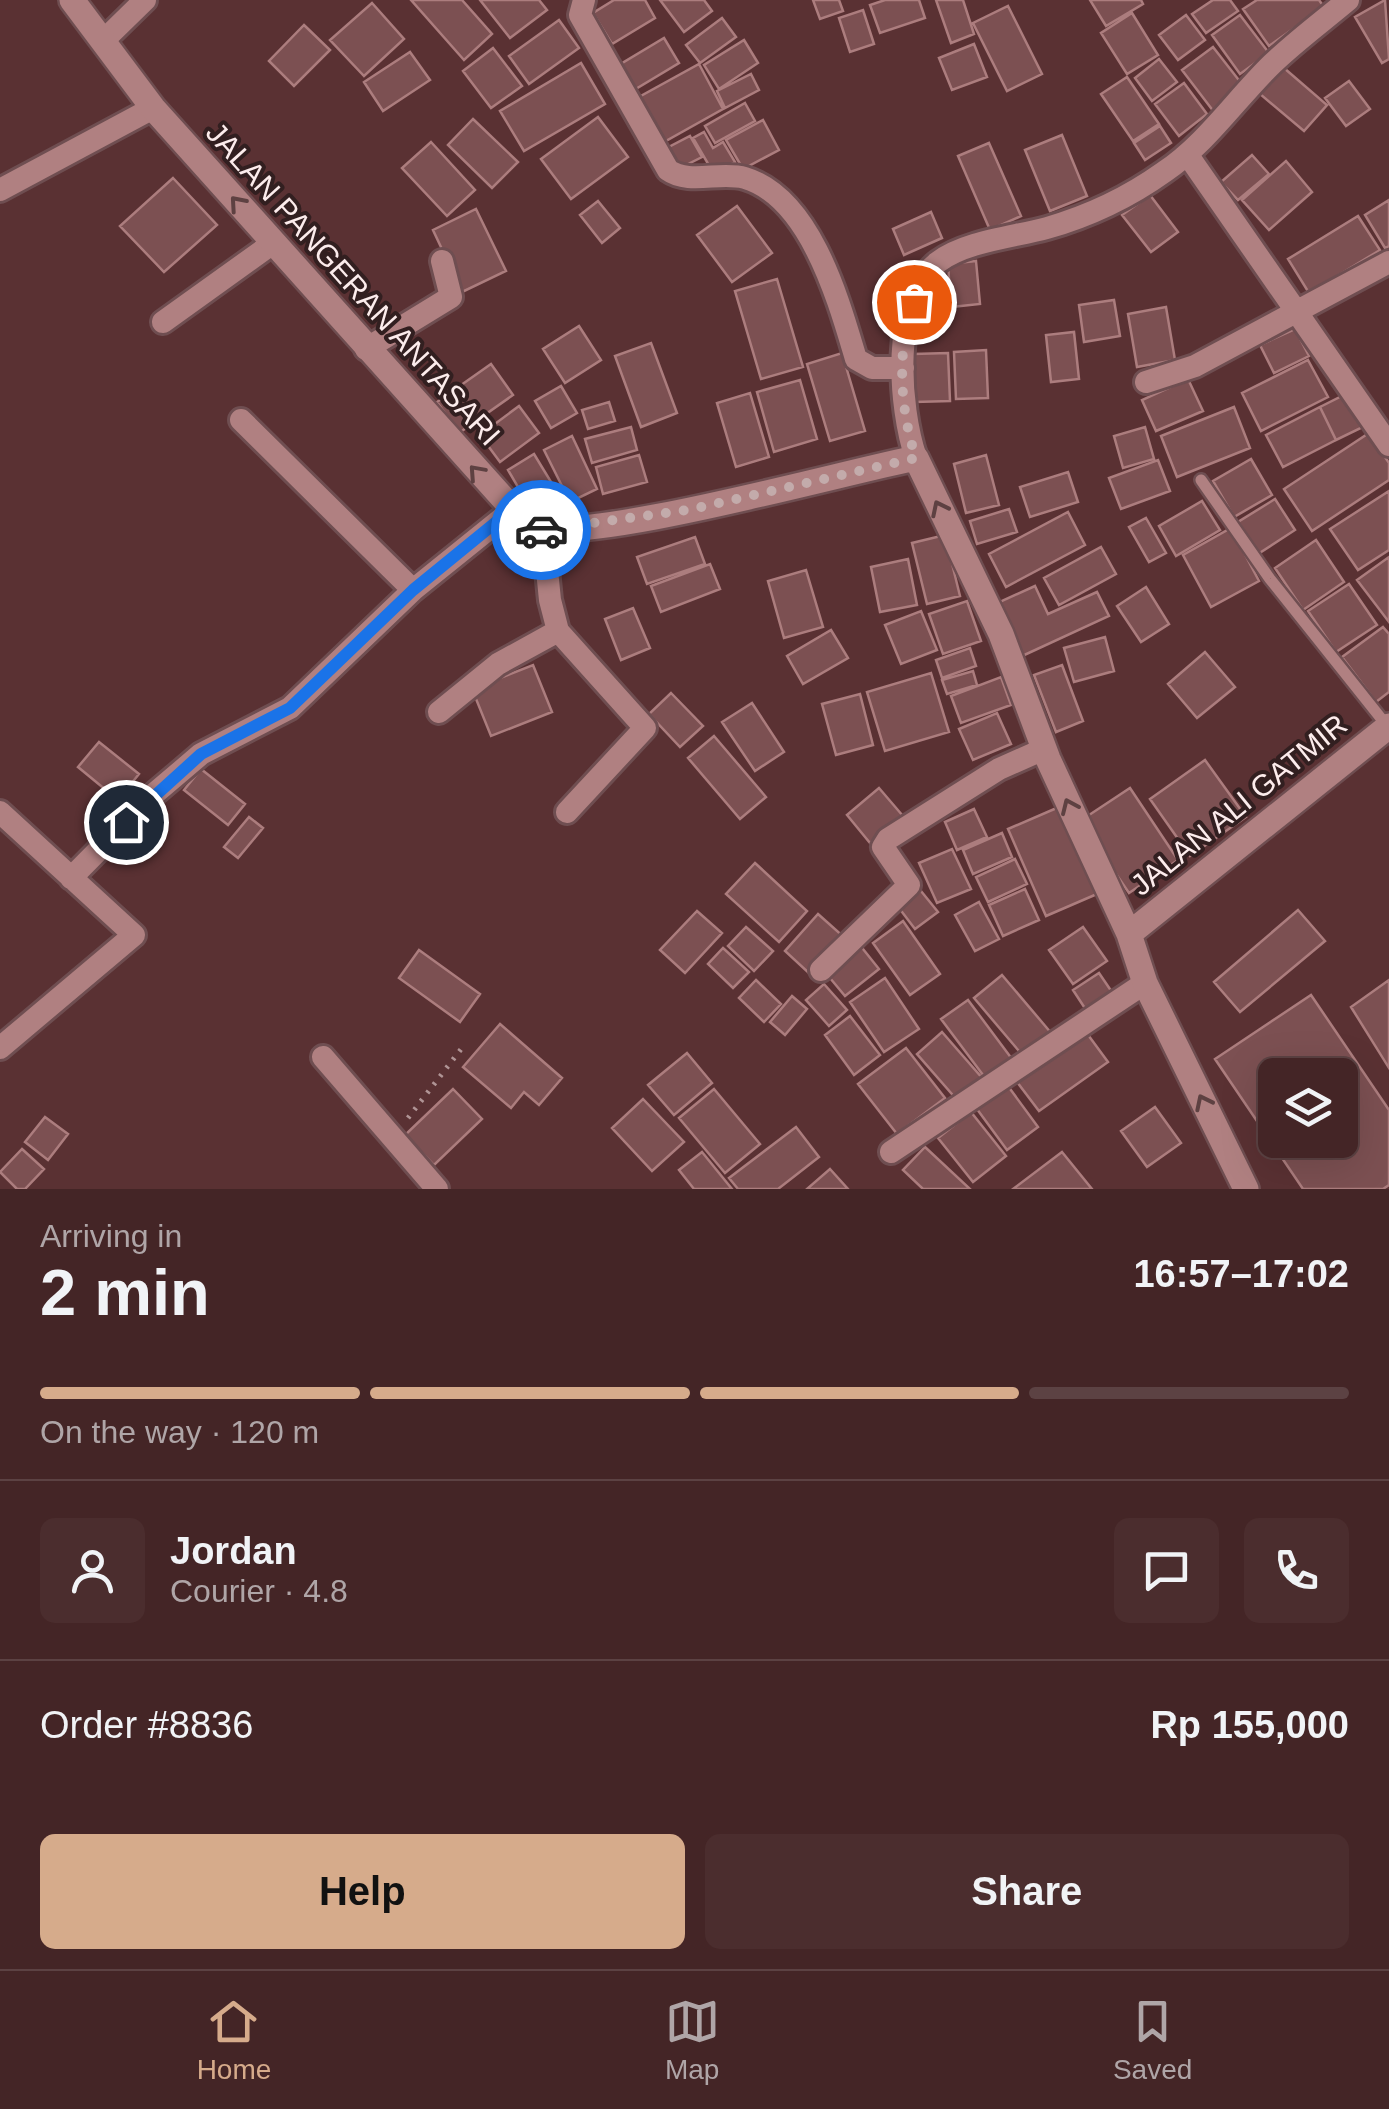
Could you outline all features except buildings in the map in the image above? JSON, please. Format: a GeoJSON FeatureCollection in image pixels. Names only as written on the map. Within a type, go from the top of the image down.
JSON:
{"type":"FeatureCollection","features":[{"type":"Feature","properties":{"kind":"street","name":"JALAN PANGERAN ANTASARI"},"geometry":{"type":"LineString","coordinates":[[72,0],[153,108],[366,350],[511,510],[543,531]]}},
{"type":"Feature","properties":{"kind":"street"},"geometry":{"type":"LineString","coordinates":[[104,40],[145,0]]}},
{"type":"Feature","properties":{"kind":"street"},"geometry":{"type":"LineString","coordinates":[[584,0],[580,15],[668,170],[682,176],[744,178],[765,188],[805,230],[820,253],[856,359],[872,368],[903,368]]}},
{"type":"Feature","properties":{"kind":"street"},"geometry":{"type":"LineString","coordinates":[[1246,1189],[1145,983],[1129,934],[1044,750],[1001,634],[916,458],[909,438],[904,325],[924,278],[936,263],[953,253],[1053,226],[1108,206],[1188,154],[1274,63],[1348,0]]}},
{"type":"Feature","properties":{"kind":"street"},"geometry":{"type":"LineString","coordinates":[[0,190],[153,108]]}},
{"type":"Feature","properties":{"kind":"street"},"geometry":{"type":"LineString","coordinates":[[1188,154],[1389,445]]}},
{"type":"Feature","properties":{"kind":"street"},"geometry":{"type":"LineString","coordinates":[[163,322],[272,244]]}},
{"type":"Feature","properties":{"kind":"street"},"geometry":{"type":"LineString","coordinates":[[366,350],[448,300],[450,293],[442,261]]}},
{"type":"Feature","properties":{"kind":"street"},"geometry":{"type":"LineString","coordinates":[[1146,382],[1195,366],[1389,262]]}},
{"type":"Feature","properties":{"kind":"street"},"geometry":{"type":"LineString","coordinates":[[241,420],[413,590]]}},
{"type":"Feature","properties":{"kind":"street"},"geometry":{"type":"LineString","coordinates":[[567,812],[645,728],[558,631],[550,600],[543,531],[688,510],[916,458]]}},
{"type":"Feature","properties":{"kind":"street"},"geometry":{"type":"LineString","coordinates":[[71,878],[154,794],[201,754],[290,708],[413,590],[511,510]]}},
{"type":"Feature","properties":{"kind":"street"},"geometry":{"type":"LineString","coordinates":[[440,712],[498,664],[558,631]]}},
{"type":"Feature","properties":{"kind":"street","name":"JALAN ALI GATMIR"},"geometry":{"type":"LineString","coordinates":[[1129,934],[1388,727]]}},
{"type":"Feature","properties":{"kind":"street"},"geometry":{"type":"LineString","coordinates":[[821,970],[909,886],[888,859],[884,847],[888,838],[999,769],[1044,750]]}},
{"type":"Feature","properties":{"kind":"street"},"geometry":{"type":"LineString","coordinates":[[0,812],[134,935],[0,1048]]}},
{"type":"Feature","properties":{"kind":"street"},"geometry":{"type":"LineString","coordinates":[[891,1152],[1145,983]]}},
{"type":"Feature","properties":{"kind":"street"},"geometry":{"type":"LineString","coordinates":[[323,1057],[438,1189]]}},
{"type":"Feature","properties":{"kind":"lane"},"geometry":{"type":"LineString","coordinates":[[1200,480],[1270,579],[1388,727]]}},
{"type":"Feature","properties":{"kind":"path"},"geometry":{"type":"LineString","coordinates":[[393,1136],[465,1044]]}},
{"type":"Feature","properties":{"kind":"way so far"},"geometry":{"type":"LineString","coordinates":[[541,530],[576,529],[688,510],[916,458],[909,438],[903,368],[904,325],[914,302]]}},
{"type":"Feature","properties":{"kind":"route"},"geometry":{"type":"LineString","coordinates":[[126,822],[201,754],[290,708],[413,590],[511,510],[528,526],[541,530]]}}]}
